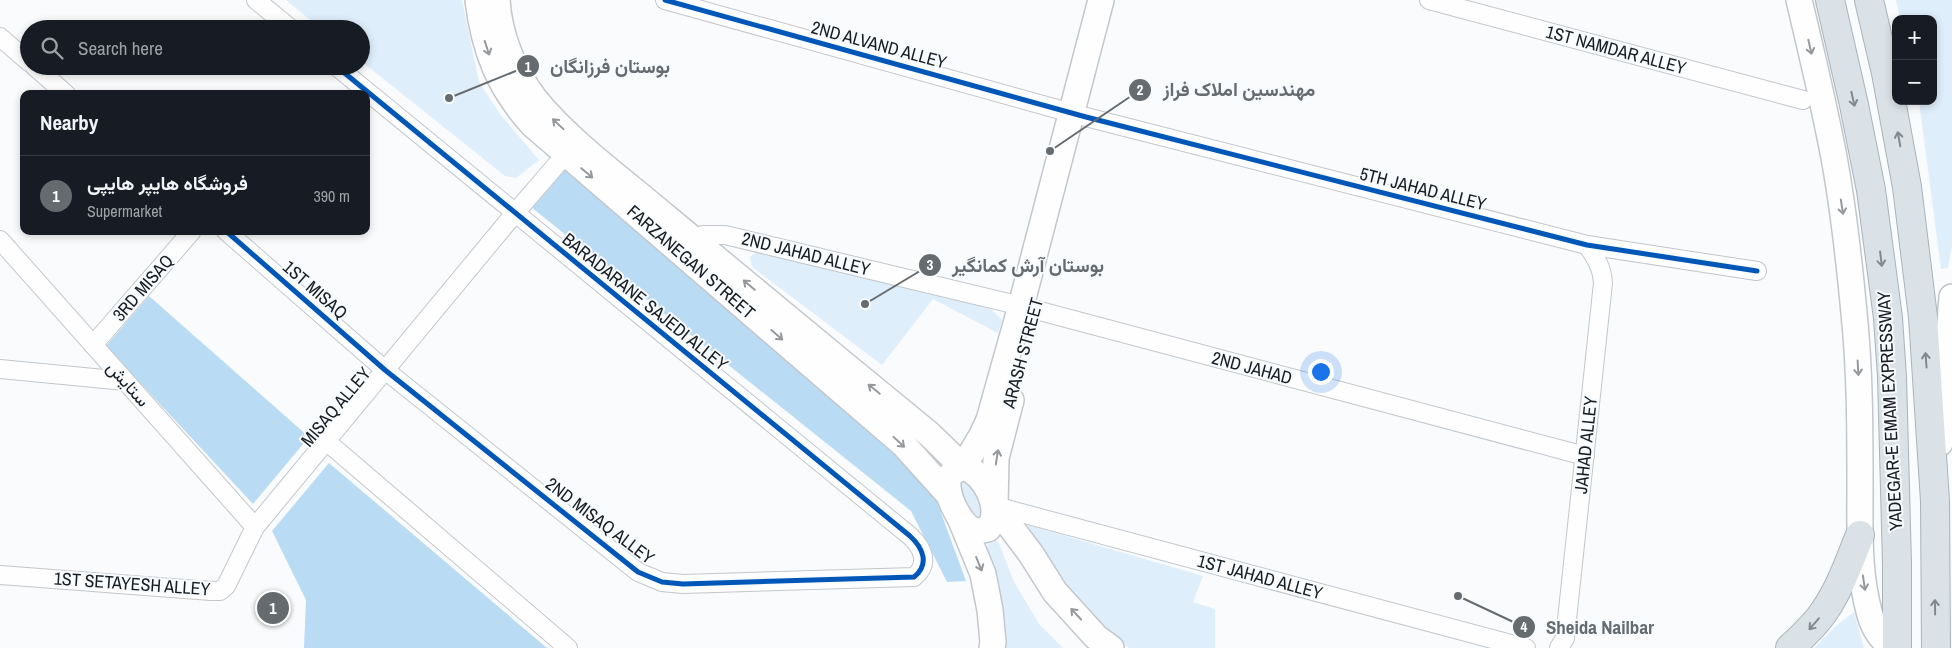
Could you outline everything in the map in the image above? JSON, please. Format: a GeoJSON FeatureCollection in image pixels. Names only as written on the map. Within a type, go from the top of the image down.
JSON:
{"type":"FeatureCollection","features":[{"type":"Feature","properties":{"kind":"highway","name":"YADEGAR-E EMAM EXPRESSWAY"},"geometry":{"type":"LineString","coordinates":[[1830,0],[1871,190],[1881,260],[1892,376],[1897,564],[1895,648]]}},
{"type":"Feature","properties":{"kind":"highway","name":"YADEGAR-E EMAM EXPRESSWAY"},"geometry":{"type":"LineString","coordinates":[[1869,0],[1895,117],[1909,196],[1923,317],[1936,500],[1936,648]]}},
{"type":"Feature","properties":{"kind":"highway"},"geometry":{"type":"LineString","coordinates":[[1790,648],[1822,615],[1842,581],[1860,535]]}},
{"type":"Feature","properties":{"kind":"street"},"geometry":{"type":"LineString","coordinates":[[256,0],[280,20]]}},
{"type":"Feature","properties":{"kind":"street","name":"FARZANEGAN STREET"},"geometry":{"type":"LineString","coordinates":[[478,0],[481,25],[486,44],[501,82],[521,112],[571,148],[688,247],[902,444],[949,495],[960,518]]}},
{"type":"Feature","properties":{"kind":"street","name":"FARZANEGAN STREET"},"geometry":{"type":"LineString","coordinates":[[497,0],[498,21],[506,46],[518,72],[571,148]]}},
{"type":"Feature","properties":{"kind":"street","name":"2ND ALVAND ALLEY"},"geometry":{"type":"LineString","coordinates":[[665,0],[1079,114]]}},
{"type":"Feature","properties":{"kind":"street","name":"ARASH STREET"},"geometry":{"type":"LineString","coordinates":[[1079,114],[1101,0]]}},
{"type":"Feature","properties":{"kind":"street","name":"ARASH STREET"},"geometry":{"type":"LineString","coordinates":[[960,518],[968,527],[975,530],[988,529],[994,518],[996,458],[1028,308],[1079,114],[1117,0]]}},
{"type":"Feature","properties":{"kind":"street","name":"1ST NAMDAR ALLEY"},"geometry":{"type":"LineString","coordinates":[[1429,0],[1803,100]]}},
{"type":"Feature","properties":{"kind":"street"},"geometry":{"type":"LineString","coordinates":[[1799,0],[1833,153],[1843,214],[1854,305],[1863,584],[1870,616],[1876,630],[1886,643],[1895,648]]}},
{"type":"Feature","properties":{"kind":"street"},"geometry":{"type":"LineString","coordinates":[[0,37],[20,54]]}},
{"type":"Feature","properties":{"kind":"street"},"geometry":{"type":"LineString","coordinates":[[44,75],[61,90]]}},
{"type":"Feature","properties":{"kind":"street","name":"BARADARANE SAJEDI ALLEY"},"geometry":{"type":"LineString","coordinates":[[347,75],[365,90]]}},
{"type":"Feature","properties":{"kind":"street","name":"BARADARANE SAJEDI ALLEY"},"geometry":{"type":"LineString","coordinates":[[370,94],[910,536],[922,551],[922,567]]}},
{"type":"Feature","properties":{"kind":"street","name":"5TH JAHAD ALLEY"},"geometry":{"type":"LineString","coordinates":[[1079,114],[1587,245],[1757,271]]}},
{"type":"Feature","properties":{"kind":"street","name":"MISAQ ALLEY"},"geometry":{"type":"LineString","coordinates":[[255,527],[571,148]]}},
{"type":"Feature","properties":{"kind":"street","name":"3RD MISAQ"},"geometry":{"type":"LineString","coordinates":[[93,345],[189,235]]}},
{"type":"Feature","properties":{"kind":"street","name":"1ST MISAQ"},"geometry":{"type":"LineString","coordinates":[[231,235],[385,370]]}},
{"type":"Feature","properties":{"kind":"street","name":"2ND JAHAD ALLEY"},"geometry":{"type":"LineString","coordinates":[[688,247],[703,235],[724,235],[1028,308]]}},
{"type":"Feature","properties":{"kind":"street","name":"ستایش"},"geometry":{"type":"LineString","coordinates":[[0,240],[255,527]]}},
{"type":"Feature","properties":{"kind":"street","name":"JAHAD ALLEY"},"geometry":{"type":"LineString","coordinates":[[1559,648],[1565,638],[1603,283],[1599,263],[1587,245]]}},
{"type":"Feature","properties":{"kind":"street","name":"FARZANEGAN STREET"},"geometry":{"type":"LineString","coordinates":[[688,247],[930,434],[963,467],[977,473],[994,506]]}},
{"type":"Feature","properties":{"kind":"street"},"geometry":{"type":"LineString","coordinates":[[1936,500],[1952,297]]}},
{"type":"Feature","properties":{"kind":"street","name":"ARASH STREET"},"geometry":{"type":"LineString","coordinates":[[949,495],[948,484],[950,476],[956,470],[963,467],[989,420],[1028,308]]}},
{"type":"Feature","properties":{"kind":"street","name":"2ND JAHAD"},"geometry":{"type":"LineString","coordinates":[[1028,308],[1585,456]]}},
{"type":"Feature","properties":{"kind":"street"},"geometry":{"type":"LineString","coordinates":[[0,369],[125,381]]}},
{"type":"Feature","properties":{"kind":"street","name":"2ND MISAQ ALLEY"},"geometry":{"type":"LineString","coordinates":[[385,370],[638,572],[662,582],[683,584],[914,577],[922,567]]}},
{"type":"Feature","properties":{"kind":"street"},"geometry":{"type":"LineString","coordinates":[[326,442],[568,648]]}},
{"type":"Feature","properties":{"kind":"street"},"geometry":{"type":"LineString","coordinates":[[994,506],[1031,554],[1055,592],[1096,637],[1111,648]]}},
{"type":"Feature","properties":{"kind":"street","name":"1ST JAHAD ALLEY"},"geometry":{"type":"LineString","coordinates":[[994,506],[1526,648]]}},
{"type":"Feature","properties":{"kind":"street"},"geometry":{"type":"LineString","coordinates":[[960,518],[983,574],[990,610],[992,648]]}},
{"type":"Feature","properties":{"kind":"street","name":"1ST SETAYESH ALLEY"},"geometry":{"type":"LineString","coordinates":[[0,575],[220,590],[226,586],[255,527]]}},
{"type":"Feature","properties":{"kind":"street"},"geometry":{"type":"LineString","coordinates":[[1948,648],[1952,646]]}},
{"type":"Feature","properties":{"kind":"shaded area"},"geometry":{"type":"Polygon","coordinates":[[[286,0],[462,0],[479,82],[500,114],[539,160],[516,178],[505,176],[370,68],[370,20],[310,20],[286,0]]]}},
{"type":"Feature","properties":{"kind":"shaded area"},"geometry":{"type":"Polygon","coordinates":[[[1896,0],[1952,0],[1952,245],[1948,268],[1941,269],[1920,105],[1937,105],[1937,15],[1899,15],[1896,0]]]}},
{"type":"Feature","properties":{"kind":"shaded area"},"geometry":{"type":"Polygon","coordinates":[[[566,166],[856,401],[933,491],[966,581],[947,582],[911,511],[531,207],[566,166]]]}},
{"type":"Feature","properties":{"kind":"shaded area"},"geometry":{"type":"Polygon","coordinates":[[[760,249],[935,291],[992,310],[1002,320],[998,333],[933,299],[882,365],[752,267],[750,257],[760,249]]]}},
{"type":"Feature","properties":{"kind":"shaded area"},"geometry":{"type":"Polygon","coordinates":[[[149,296],[309,437],[253,504],[106,346],[149,296]]]}},
{"type":"Feature","properties":{"kind":"shaded area"},"geometry":{"type":"Polygon","coordinates":[[[329,463],[547,648],[304,648],[306,600],[272,531],[329,463]]]}},
{"type":"Feature","properties":{"kind":"shaded area"},"geometry":{"type":"Polygon","coordinates":[[[964,475],[990,510],[975,523],[955,479],[964,475]]]}},
{"type":"Feature","properties":{"kind":"shaded area"},"geometry":{"type":"Polygon","coordinates":[[[1028,525],[1203,576],[1193,602],[1215,609],[1215,648],[1129,648],[1089,619],[1036,548],[1028,525]]]}},
{"type":"Feature","properties":{"kind":"shaded area"},"geometry":{"type":"Polygon","coordinates":[[[998,541],[1014,582],[1039,624],[1063,648],[1005,648],[1006,628],[1004,612],[987,555],[988,543],[998,541]]]}},
{"type":"Feature","properties":{"kind":"shaded area"},"geometry":{"type":"Polygon","coordinates":[[[1854,612],[1864,648],[1814,648],[1836,626],[1854,612]]]}},
{"type":"Feature","properties":{"kind":"cycle path"},"geometry":{"type":"LineString","coordinates":[[665,0],[1086,117],[1587,245],[1757,271]]}},
{"type":"Feature","properties":{"kind":"cycle path"},"geometry":{"type":"LineString","coordinates":[[347,75],[365,90]]}},
{"type":"Feature","properties":{"kind":"cycle path"},"geometry":{"type":"LineString","coordinates":[[231,235],[385,370],[638,572],[662,582],[683,584],[914,577],[919,572],[922,567],[923,556],[910,536],[370,94]]}},
{"type":"Feature","properties":{"kind":"place","name":"بوستان فرزانگان"},"geometry":{"type":"Point","coordinates":[449,98]}},
{"type":"Feature","properties":{"kind":"place","name":"مهندسین املاک فراز"},"geometry":{"type":"Point","coordinates":[1050,151]}},
{"type":"Feature","properties":{"kind":"place","name":"بوستان آرش کمانگیر"},"geometry":{"type":"Point","coordinates":[865,304]}},
{"type":"Feature","properties":{"kind":"place","name":"Sheida Nailbar"},"geometry":{"type":"Point","coordinates":[1458,596]}},
{"type":"Feature","properties":{"kind":"place","name":"فروشگاه هایپر هایپی"},"geometry":{"type":"Point","coordinates":[273,608]}}]}
